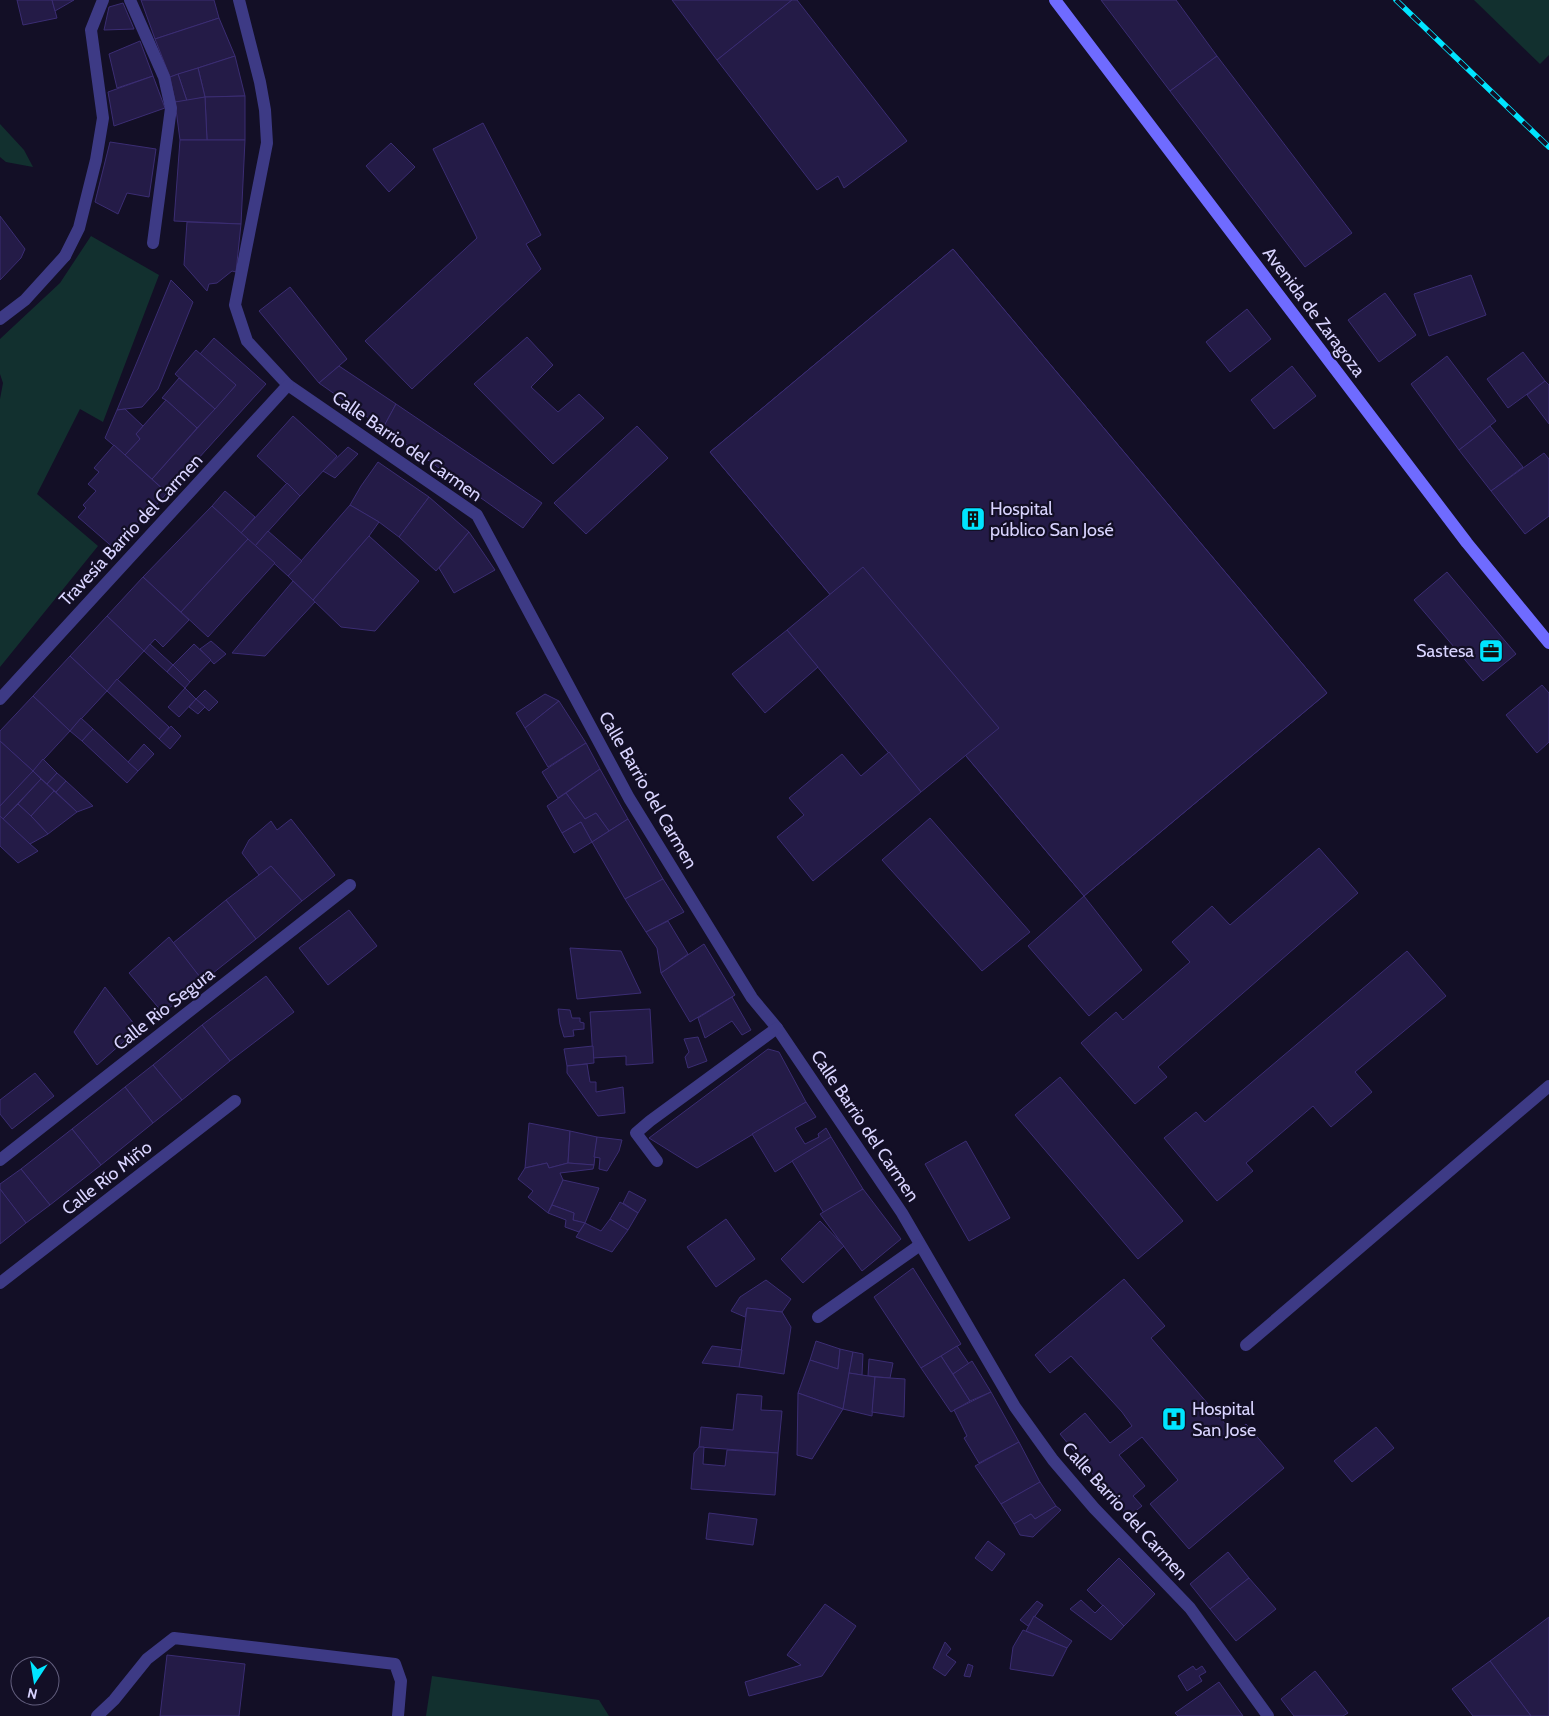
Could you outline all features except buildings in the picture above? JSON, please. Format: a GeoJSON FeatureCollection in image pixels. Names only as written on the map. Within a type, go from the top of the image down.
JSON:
{"type":"FeatureCollection","features":[{"type":"Feature","properties":{"kind":"main road","name":"Avenida de Zaragoza"},"geometry":{"type":"LineString","coordinates":[[1055,0],[1467,543],[1549,643]]}},
{"type":"Feature","properties":{"kind":"street"},"geometry":{"type":"LineString","coordinates":[[0,319],[25,300],[64,256],[79,228],[96,160],[103,118],[91,30],[103,0]]}},
{"type":"Feature","properties":{"kind":"street"},"geometry":{"type":"LineString","coordinates":[[130,0],[164,77],[171,108],[153,243]]}},
{"type":"Feature","properties":{"kind":"street","name":"Calle Barrio del Carmen"},"geometry":{"type":"LineString","coordinates":[[239,0],[265,110],[266,143],[235,305],[247,341],[288,385],[477,515],[629,798],[752,998],[777,1028],[902,1213],[1015,1407],[1053,1460],[1094,1508],[1190,1608],[1268,1716]]}},
{"type":"Feature","properties":{"kind":"street","name":"Travesía Barrio del Carmen"},"geometry":{"type":"LineString","coordinates":[[0,699],[288,385]]}},
{"type":"Feature","properties":{"kind":"street","name":"Calle Rio Segura"},"geometry":{"type":"LineString","coordinates":[[0,1160],[350,885]]}},
{"type":"Feature","properties":{"kind":"street"},"geometry":{"type":"LineString","coordinates":[[657,1161],[636,1133],[650,1120],[777,1028]]}},
{"type":"Feature","properties":{"kind":"street"},"geometry":{"type":"LineString","coordinates":[[1246,1345],[1549,1086]]}},
{"type":"Feature","properties":{"kind":"street","name":"Calle Río Miño"},"geometry":{"type":"LineString","coordinates":[[0,1283],[235,1101]]}},
{"type":"Feature","properties":{"kind":"street"},"geometry":{"type":"LineString","coordinates":[[818,1317],[920,1245]]}},
{"type":"Feature","properties":{"kind":"street"},"geometry":{"type":"LineString","coordinates":[[97,1716],[114,1700],[147,1659],[174,1638],[395,1664],[401,1681],[398,1716]]}},
{"type":"Feature","properties":{"kind":"green space"},"geometry":{"type":"Polygon","coordinates":[[[1474,0],[1549,0],[1549,55],[1540,64],[1474,0]]]}},
{"type":"Feature","properties":{"kind":"green space"},"geometry":{"type":"Polygon","coordinates":[[[0,124],[24,150],[33,167],[6,162],[0,157],[0,124]]]}},
{"type":"Feature","properties":{"kind":"green space"},"geometry":{"type":"Polygon","coordinates":[[[91,236],[159,275],[103,422],[80,409],[37,494],[98,546],[0,667],[0,399],[3,383],[0,374],[0,339],[60,283],[91,236]]]}},
{"type":"Feature","properties":{"kind":"green space"},"geometry":{"type":"Polygon","coordinates":[[[432,1676],[599,1700],[609,1716],[426,1716],[432,1676]]]}},
{"type":"Feature","properties":{"kind":"railway"},"geometry":{"type":"LineString","coordinates":[[1396,0],[1549,147]]}},
{"type":"Feature","properties":{"kind":"place","name":"Hospital público San José"},"geometry":{"type":"Point","coordinates":[973,519]}},
{"type":"Feature","properties":{"kind":"place","name":"Sastesa"},"geometry":{"type":"Point","coordinates":[1491,651]}},
{"type":"Feature","properties":{"kind":"place","name":"Hospital San Jose"},"geometry":{"type":"Point","coordinates":[1174,1419]}}]}
